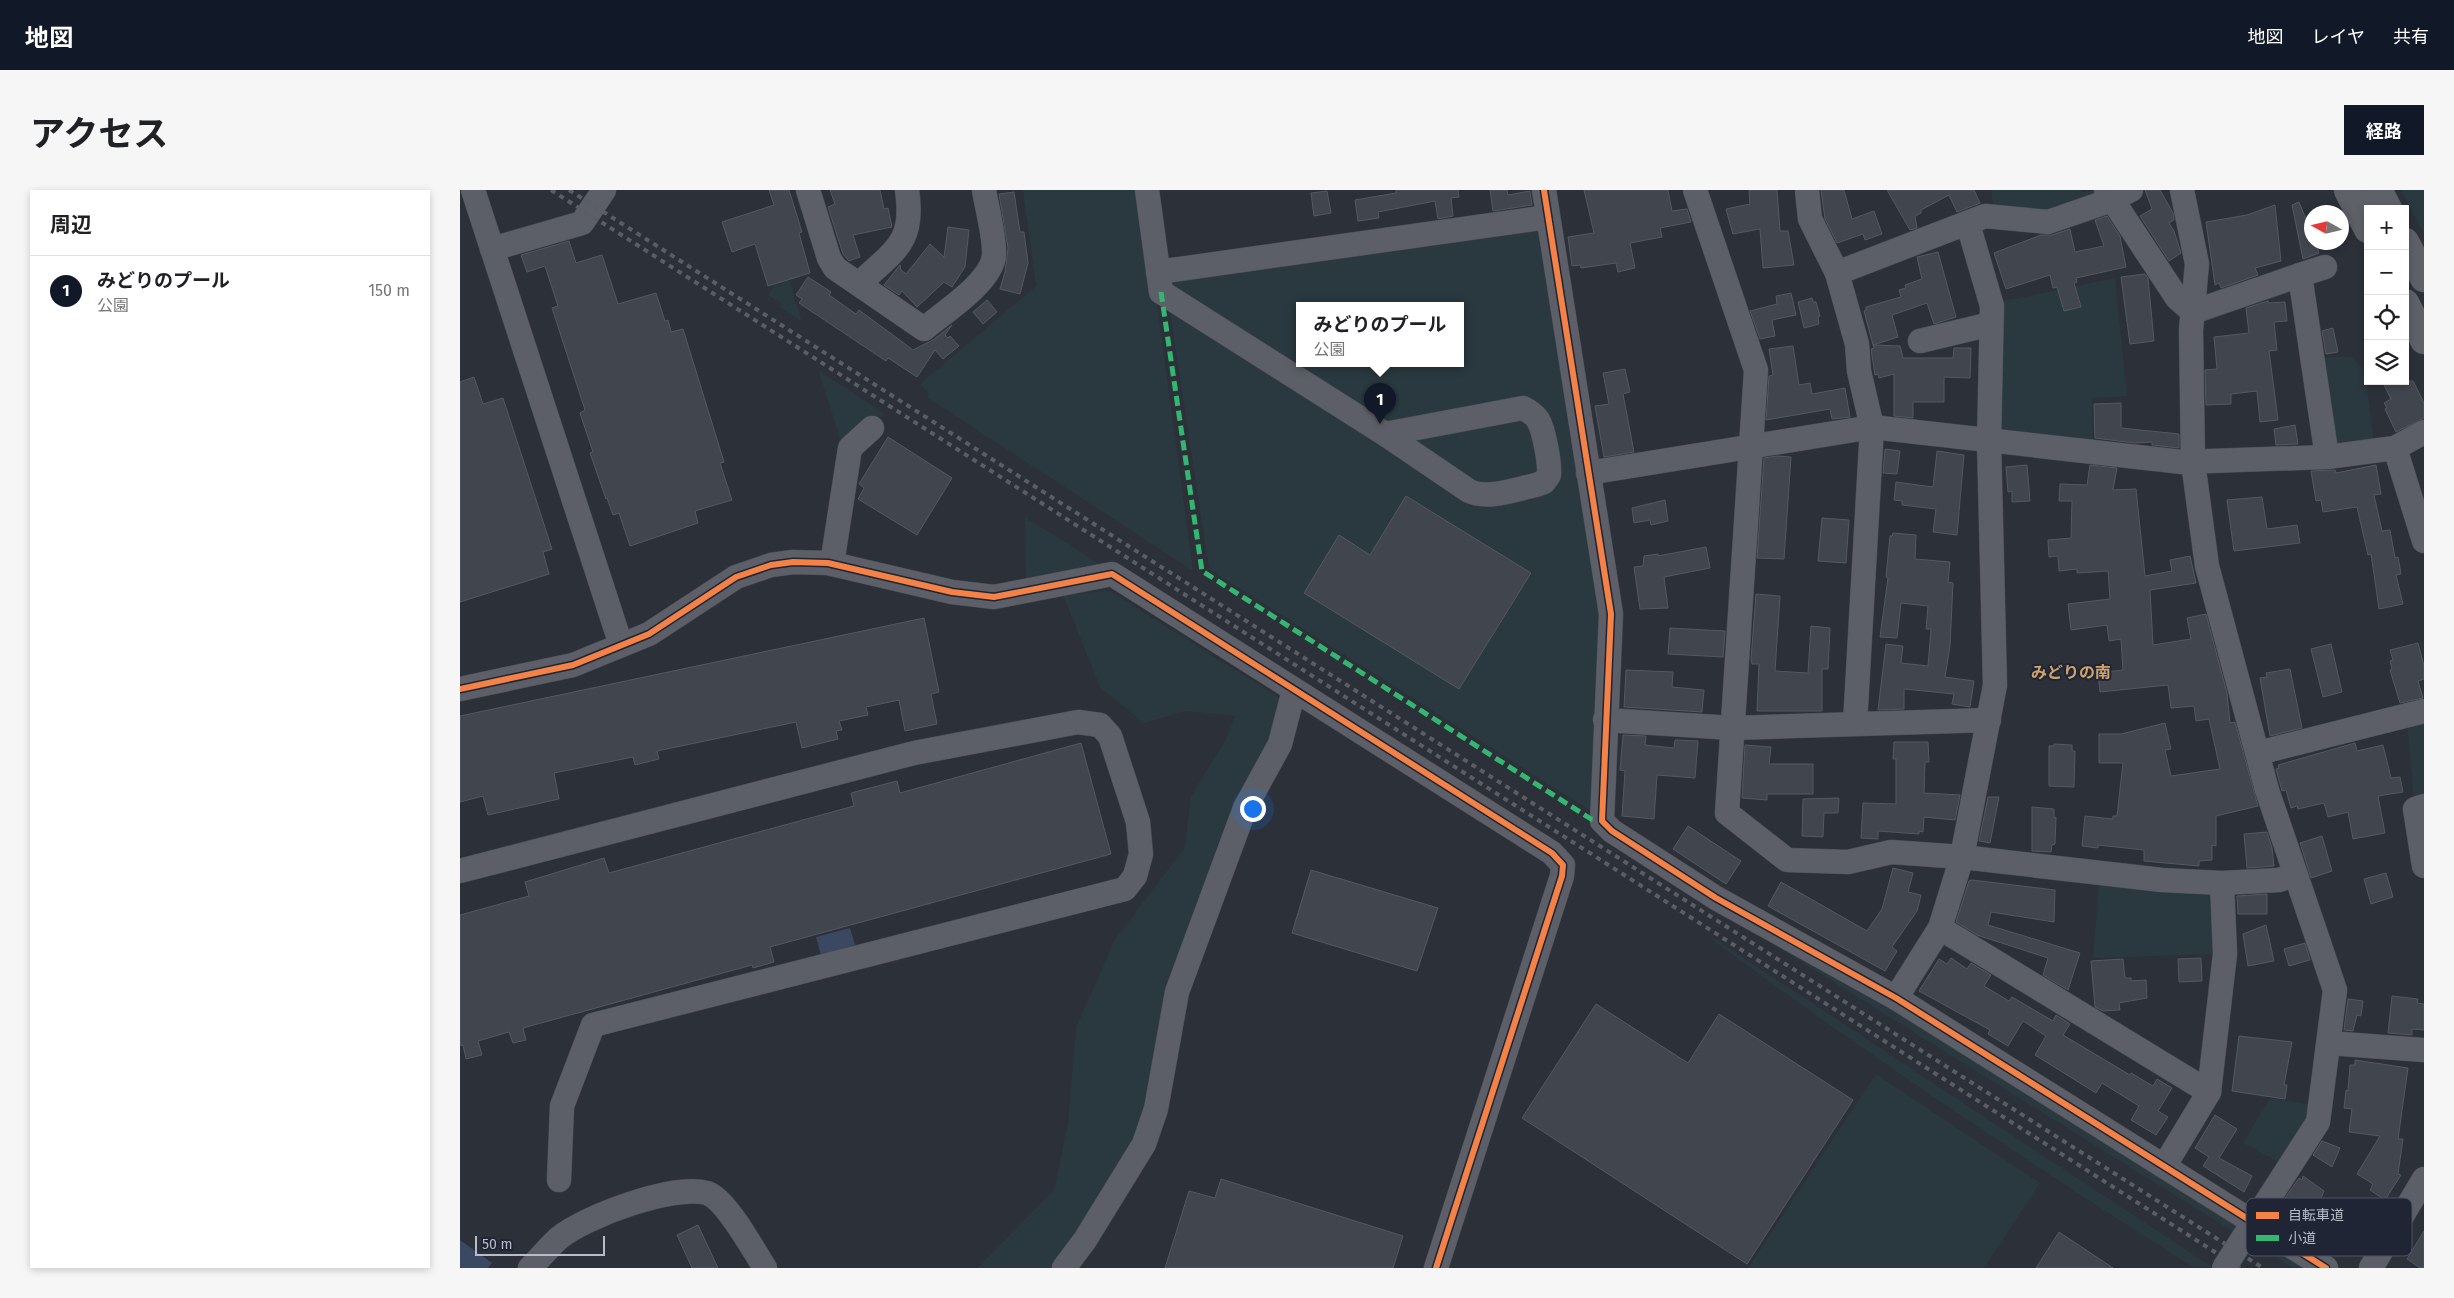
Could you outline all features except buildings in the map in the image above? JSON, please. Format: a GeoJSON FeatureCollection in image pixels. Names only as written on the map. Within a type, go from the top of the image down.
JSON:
{"type":"FeatureCollection","features":[{"type":"Feature","properties":{"kind":"main road"},"geometry":{"type":"LineString","coordinates":[[2348,190],[2364,220]]}},
{"type":"Feature","properties":{"kind":"main road"},"geometry":{"type":"LineString","coordinates":[[2378,190],[2386,205]]}},
{"type":"Feature","properties":{"kind":"main road"},"geometry":{"type":"LineString","coordinates":[[2409,250],[2424,278]]}},
{"type":"Feature","properties":{"kind":"main road"},"geometry":{"type":"LineString","coordinates":[[2409,311],[2424,340]]}},
{"type":"Feature","properties":{"kind":"street"},"geometry":{"type":"LineString","coordinates":[[473,190],[621,645]]}},
{"type":"Feature","properties":{"kind":"street"},"geometry":{"type":"LineString","coordinates":[[492,249],[582,223],[604,190]]}},
{"type":"Feature","properties":{"kind":"street"},"geometry":{"type":"LineString","coordinates":[[808,190],[829,258],[835,268],[924,329],[984,279],[991,267],[994,255],[984,190]]}},
{"type":"Feature","properties":{"kind":"street"},"geometry":{"type":"LineString","coordinates":[[859,284],[900,245],[907,233],[910,220],[907,190]]}},
{"type":"Feature","properties":{"kind":"street"},"geometry":{"type":"LineString","coordinates":[[1147,190],[1161,292],[1385,434],[1477,495],[1536,486],[1544,482],[1549,475],[1539,422],[1532,412],[1523,408],[1385,434]]}},
{"type":"Feature","properties":{"kind":"street"},"geometry":{"type":"LineString","coordinates":[[1544,190],[1611,614],[1602,821],[1612,831],[1716,898],[1896,998],[2165,1165],[2246,1226]]}},
{"type":"Feature","properties":{"kind":"street"},"geometry":{"type":"LineString","coordinates":[[1694,190],[1756,370],[1727,813],[1787,860],[1848,862],[1891,852],[2162,880],[2222,883],[2279,880],[2294,875]]}},
{"type":"Feature","properties":{"kind":"street"},"geometry":{"type":"LineString","coordinates":[[1807,190],[1810,219],[1836,273],[1857,344],[1859,371],[1872,427],[1855,724]]}},
{"type":"Feature","properties":{"kind":"street"},"geometry":{"type":"LineString","coordinates":[[2182,190],[2197,264],[2191,330],[2193,462],[2207,566],[2267,790],[2294,875],[2335,990],[2318,1122],[2269,1198]]}},
{"type":"Feature","properties":{"kind":"street"},"geometry":{"type":"LineString","coordinates":[[1836,273],[1985,216],[2048,222],[2116,193],[2177,298],[2193,312]]}},
{"type":"Feature","properties":{"kind":"street"},"geometry":{"type":"LineString","coordinates":[[1158,272],[1548,217]]}},
{"type":"Feature","properties":{"kind":"street"},"geometry":{"type":"LineString","coordinates":[[1896,998],[1940,928],[1962,858],[1995,684],[1989,442],[1992,306],[1968,224]]}},
{"type":"Feature","properties":{"kind":"street"},"geometry":{"type":"LineString","coordinates":[[2193,312],[2325,267]]}},
{"type":"Feature","properties":{"kind":"street"},"geometry":{"type":"LineString","coordinates":[[2300,275],[2327,456]]}},
{"type":"Feature","properties":{"kind":"street"},"geometry":{"type":"LineString","coordinates":[[1920,341],[1991,324]]}},
{"type":"Feature","properties":{"kind":"street"},"geometry":{"type":"LineString","coordinates":[[1588,472],[1872,427],[1989,442],[2193,462],[2327,456],[2395,448],[2424,432]]}},
{"type":"Feature","properties":{"kind":"street"},"geometry":{"type":"LineString","coordinates":[[832,564],[850,448],[872,428]]}},
{"type":"Feature","properties":{"kind":"street"},"geometry":{"type":"LineString","coordinates":[[2395,448],[2424,541]]}},
{"type":"Feature","properties":{"kind":"street"},"geometry":{"type":"LineString","coordinates":[[460,689],[573,665],[649,634],[736,577],[771,565],[793,562],[832,564],[952,592],[994,597],[1112,574],[1552,853],[1563,865],[1562,876],[1436,1268]]}},
{"type":"Feature","properties":{"kind":"street"},"geometry":{"type":"LineString","coordinates":[[1064,1268],[1085,1240],[1144,1144],[1156,1109],[1177,992],[1245,808],[1280,744],[1294,690]]}},
{"type":"Feature","properties":{"kind":"street"},"geometry":{"type":"LineString","coordinates":[[2258,753],[2424,711]]}},
{"type":"Feature","properties":{"kind":"street"},"geometry":{"type":"LineString","coordinates":[[1606,720],[1733,728],[1989,720]]}},
{"type":"Feature","properties":{"kind":"street"},"geometry":{"type":"LineString","coordinates":[[460,871],[914,753],[1078,722],[1100,725],[1110,736],[1138,822],[1141,854],[1135,876],[1125,889],[593,1025],[562,1106],[559,1180]]}},
{"type":"Feature","properties":{"kind":"street"},"geometry":{"type":"LineString","coordinates":[[2424,806],[2415,809],[2424,866]]}},
{"type":"Feature","properties":{"kind":"street"},"geometry":{"type":"LineString","coordinates":[[2165,1165],[2209,1092],[2225,954],[2222,883]]}},
{"type":"Feature","properties":{"kind":"street"},"geometry":{"type":"LineString","coordinates":[[1940,928],[2209,1092]]}},
{"type":"Feature","properties":{"kind":"street"},"geometry":{"type":"LineString","coordinates":[[2329,1043],[2424,1050]]}},
{"type":"Feature","properties":{"kind":"street"},"geometry":{"type":"LineString","coordinates":[[2412,1199],[2424,1179]]}},
{"type":"Feature","properties":{"kind":"street"},"geometry":{"type":"LineString","coordinates":[[530,1268],[560,1237],[614,1208],[678,1192],[708,1193],[729,1211],[765,1268]]}},
{"type":"Feature","properties":{"kind":"street"},"geometry":{"type":"LineString","coordinates":[[2224,1268],[2246,1233]]}},
{"type":"Feature","properties":{"kind":"street"},"geometry":{"type":"LineString","coordinates":[[2303,1256],[2326,1268]]}},
{"type":"Feature","properties":{"kind":"street"},"geometry":{"type":"LineString","coordinates":[[2371,1268],[2378,1256]]}},
{"type":"Feature","properties":{"kind":"shaded area"},"geometry":{"type":"Polygon","coordinates":[[[1023,190],[1135,190],[1148,282],[1154,282],[1193,571],[927,397],[929,394],[920,384],[1036,286],[1023,190]]]}},
{"type":"Feature","properties":{"kind":"shaded area"},"geometry":{"type":"Polygon","coordinates":[[[1991,190],[2080,190],[2082,192],[2099,190],[2099,196],[2053,213],[1994,210],[1991,190]]]}},
{"type":"Feature","properties":{"kind":"shaded area"},"geometry":{"type":"Polygon","coordinates":[[[2401,190],[2424,190],[2424,234],[2409,205],[2401,190]]]}},
{"type":"Feature","properties":{"kind":"shaded area"},"geometry":{"type":"Polygon","coordinates":[[[1536,226],[1541,231],[1603,620],[1591,811],[1209,569],[1165,279],[1536,226]]]}},
{"type":"Feature","properties":{"kind":"shaded area"},"geometry":{"type":"Polygon","coordinates":[[[2115,278],[2127,396],[2092,398],[2093,447],[1997,432],[1999,302],[2115,278]]]}},
{"type":"Feature","properties":{"kind":"shaded area"},"geometry":{"type":"Polygon","coordinates":[[[789,280],[802,322],[780,307],[781,303],[768,295],[774,286],[789,280]]]}},
{"type":"Feature","properties":{"kind":"shaded area"},"geometry":{"type":"Polygon","coordinates":[[[2350,356],[2364,369],[2364,385],[2367,385],[2374,444],[2337,449],[2318,358],[2350,356]]]}},
{"type":"Feature","properties":{"kind":"shaded area"},"geometry":{"type":"Polygon","coordinates":[[[818,370],[885,414],[843,447],[818,370]]]}},
{"type":"Feature","properties":{"kind":"shaded area"},"geometry":{"type":"Polygon","coordinates":[[[1025,517],[1098,563],[1103,566],[1026,579],[1025,517]]]}},
{"type":"Feature","properties":{"kind":"shaded area"},"geometry":{"type":"Polygon","coordinates":[[[1110,591],[1280,698],[1280,718],[1135,1139],[1053,1268],[977,1268],[1054,1190],[1068,1123],[1076,1028],[1114,941],[1185,847],[1191,796],[1226,739],[1235,716],[1185,711],[1144,723],[1100,687],[1063,595],[1110,591]]]}},
{"type":"Feature","properties":{"kind":"shaded area"},"geometry":{"type":"Polygon","coordinates":[[[2424,719],[2424,798],[2414,801],[2407,723],[2424,719]]]}},
{"type":"Feature","properties":{"kind":"shaded area"},"geometry":{"type":"Polygon","coordinates":[[[2099,883],[2210,889],[2215,895],[2216,954],[2093,958],[2099,883]]]}},
{"type":"Feature","properties":{"kind":"shaded area"},"geometry":{"type":"Polygon","coordinates":[[[1766,935],[1823,964],[2236,1222],[2237,1228],[2234,1232],[1763,938],[1766,935]]]}},
{"type":"Feature","properties":{"kind":"shaded area"},"geometry":{"type":"Polygon","coordinates":[[[1715,939],[2212,1267],[2194,1268],[2072,1189],[1891,1068],[1714,941],[1715,939]]]}},
{"type":"Feature","properties":{"kind":"shaded area"},"geometry":{"type":"Polygon","coordinates":[[[1876,1074],[2040,1183],[1984,1268],[1748,1268],[1876,1074]]]}},
{"type":"Feature","properties":{"kind":"shaded area"},"geometry":{"type":"Polygon","coordinates":[[[2270,1098],[2313,1105],[2311,1117],[2281,1163],[2243,1143],[2270,1098]]]}},
{"type":"Feature","properties":{"kind":"shaded area"},"geometry":{"type":"Polygon","coordinates":[[[2274,1256],[2288,1256],[2310,1268],[2293,1268],[2274,1256]]]}},
{"type":"Feature","properties":{"kind":"water"},"geometry":{"type":"Polygon","coordinates":[[[850,928],[855,945],[821,955],[816,937],[850,928]]]}},
{"type":"Feature","properties":{"kind":"water"},"geometry":{"type":"Polygon","coordinates":[[[460,1240],[492,1263],[488,1268],[460,1268],[460,1240]]]}},
{"type":"Feature","properties":{"kind":"railway"},"geometry":{"type":"LineString","coordinates":[[551,190],[2240,1268]]}},
{"type":"Feature","properties":{"kind":"railway"},"geometry":{"type":"LineString","coordinates":[[569,190],[2263,1268]]}},
{"type":"Feature","properties":{"kind":"marked path"},"geometry":{"type":"LineString","coordinates":[[1161,292],[1202,571],[1591,819],[1602,821]]}},
{"type":"Feature","properties":{"kind":"cycle path"},"geometry":{"type":"LineString","coordinates":[[1544,190],[1611,614],[1602,821],[1612,831],[1716,898],[1896,998],[2246,1218]]}},
{"type":"Feature","properties":{"kind":"cycle path"},"geometry":{"type":"LineString","coordinates":[[460,689],[573,665],[649,634],[736,577],[771,565],[793,562],[828,563],[952,592],[994,597],[1112,574],[1552,853],[1563,865],[1562,876],[1436,1268]]}},
{"type":"Feature","properties":{"kind":"cycle path"},"geometry":{"type":"LineString","coordinates":[[2307,1256],[2326,1268]]}},
{"type":"Feature","properties":{"kind":"place","name":"みどりのプール"},"geometry":{"type":"Point","coordinates":[1380,424]}},
{"type":"Feature","properties":{"kind":"district","name":"みどりの南"},"geometry":{"type":"Point","coordinates":[2071,672]}}]}
